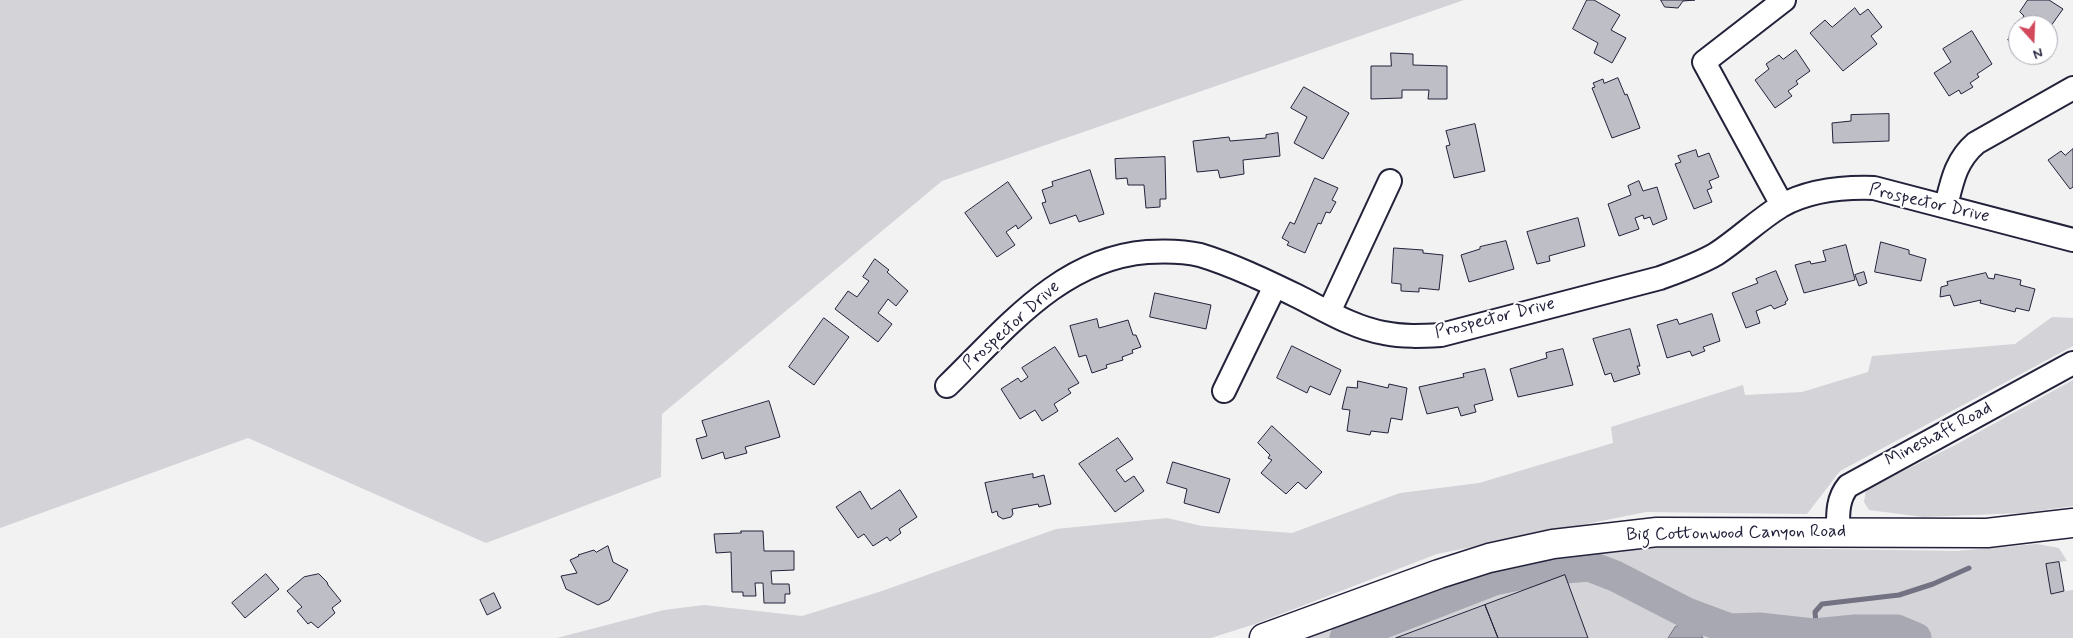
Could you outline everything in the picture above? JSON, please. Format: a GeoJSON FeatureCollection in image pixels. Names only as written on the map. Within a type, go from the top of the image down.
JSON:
{"type":"FeatureCollection","features":[{"type":"Feature","properties":{"kind":"main road","name":"Big Cottonwood Canyon Road"},"geometry":{"type":"LineString","coordinates":[[1264,638],[1439,574],[1489,558],[1553,544],[1657,532],[1987,533],[2073,523]]}},
{"type":"Feature","properties":{"kind":"street"},"geometry":{"type":"LineString","coordinates":[[1782,205],[1704,62],[1784,0]]}},
{"type":"Feature","properties":{"kind":"street"},"geometry":{"type":"LineString","coordinates":[[1946,206],[1958,164],[1966,152],[1976,143],[2073,88]]}},
{"type":"Feature","properties":{"kind":"street"},"geometry":{"type":"LineString","coordinates":[[1329,312],[1390,181]]}},
{"type":"Feature","properties":{"kind":"street","name":"Prospector Drive"},"geometry":{"type":"LineString","coordinates":[[947,386],[1042,295],[1071,275],[1103,260],[1135,253],[1167,251],[1198,255],[1275,286],[1356,324],[1384,333],[1412,336],[1441,335],[1660,278],[1688,268],[1714,255],[1782,205],[1812,194],[1844,187],[1874,188],[2073,240]]}},
{"type":"Feature","properties":{"kind":"street"},"geometry":{"type":"LineString","coordinates":[[1224,391],[1275,286]]}},
{"type":"Feature","properties":{"kind":"street","name":"Mineshaft Road"},"geometry":{"type":"LineString","coordinates":[[1838,532],[1841,494],[1848,486],[2073,363]]}},
{"type":"Feature","properties":{"kind":"shaded area"},"geometry":{"type":"Polygon","coordinates":[[[0,0],[1464,0],[942,181],[662,414],[661,477],[486,543],[248,438],[0,528],[0,0]]]}},
{"type":"Feature","properties":{"kind":"shaded area"},"geometry":{"type":"Polygon","coordinates":[[[2052,317],[2073,318],[2073,346],[1840,471],[1807,514],[1646,512],[1437,554],[1255,624],[1211,638],[557,638],[664,610],[704,605],[802,616],[882,591],[1056,529],[1167,518],[1202,526],[1292,533],[1400,493],[1479,483],[1613,443],[1611,427],[1743,385],[1745,395],[1802,392],[1868,372],[1872,356],[2015,344],[2052,317]]]}},
{"type":"Feature","properties":{"kind":"shaded area"},"geometry":{"type":"Polygon","coordinates":[[[2073,380],[2073,506],[2023,513],[1923,517],[1869,510],[1864,502],[1866,490],[1959,443],[2073,380]]]}},
{"type":"Feature","properties":{"kind":"shaded area"},"geometry":{"type":"Polygon","coordinates":[[[2037,544],[2059,548],[2067,561],[2046,564],[2051,593],[2073,590],[2073,638],[1703,638],[1701,632],[1668,638],[1300,638],[1416,594],[1560,554],[1636,546],[1957,551],[2037,544]]]}},
{"type":"Feature","properties":{"kind":"shaded area"},"geometry":{"type":"Polygon","coordinates":[[[1686,623],[1698,628],[1703,638],[1668,638],[1675,627],[1686,623]]]}},
{"type":"Feature","properties":{"kind":"building"},"geometry":{"type":"Polygon","coordinates":[[[1587,0],[1594,0],[1620,15],[1611,30],[1626,38],[1612,63],[1594,53],[1598,43],[1573,29],[1587,0]]]}},
{"type":"Feature","properties":{"kind":"building"},"geometry":{"type":"Polygon","coordinates":[[[1661,0],[1695,0],[1683,1],[1678,8],[1665,7],[1661,0]]]}},
{"type":"Feature","properties":{"kind":"building"},"geometry":{"type":"Polygon","coordinates":[[[2028,0],[2049,0],[2063,9],[2058,16],[2023,15],[2020,12],[2028,0]]]}},
{"type":"Feature","properties":{"kind":"building"},"geometry":{"type":"Polygon","coordinates":[[[1855,8],[1860,15],[1868,9],[1882,27],[1871,36],[1877,44],[1843,71],[1810,33],[1825,20],[1832,27],[1855,8]]]}},
{"type":"Feature","properties":{"kind":"building"},"geometry":{"type":"Polygon","coordinates":[[[1972,31],[1992,64],[1977,74],[1979,77],[1970,83],[1973,87],[1961,94],[1959,90],[1949,96],[1934,73],[1951,62],[1943,49],[1972,31]]]}},
{"type":"Feature","properties":{"kind":"building"},"geometry":{"type":"Polygon","coordinates":[[[1796,50],[1810,71],[1796,81],[1798,84],[1788,91],[1792,96],[1775,108],[1755,80],[1769,69],[1766,64],[1779,55],[1783,59],[1796,50]]]}},
{"type":"Feature","properties":{"kind":"building"},"geometry":{"type":"Polygon","coordinates":[[[1391,53],[1413,54],[1413,65],[1447,66],[1447,99],[1428,99],[1429,90],[1402,90],[1402,98],[1371,99],[1371,66],[1391,66],[1391,53]]]}},
{"type":"Feature","properties":{"kind":"building"},"geometry":{"type":"Polygon","coordinates":[[[1618,78],[1625,95],[1627,94],[1640,128],[1612,138],[1592,88],[1595,87],[1593,83],[1603,79],[1604,83],[1618,78]]]}},
{"type":"Feature","properties":{"kind":"building"},"geometry":{"type":"Polygon","coordinates":[[[1304,87],[1349,113],[1323,159],[1294,143],[1307,117],[1291,108],[1304,87]]]}},
{"type":"Feature","properties":{"kind":"building"},"geometry":{"type":"Polygon","coordinates":[[[1889,114],[1889,141],[1833,143],[1832,123],[1851,121],[1851,115],[1889,114]]]}},
{"type":"Feature","properties":{"kind":"building"},"geometry":{"type":"Polygon","coordinates":[[[1475,124],[1485,171],[1454,178],[1446,146],[1450,145],[1446,131],[1475,124]]]}},
{"type":"Feature","properties":{"kind":"building"},"geometry":{"type":"Polygon","coordinates":[[[1278,133],[1280,156],[1243,160],[1244,174],[1220,178],[1218,170],[1197,172],[1193,141],[1229,137],[1230,141],[1266,138],[1266,135],[1278,133]]]}},
{"type":"Feature","properties":{"kind":"building"},"geometry":{"type":"Polygon","coordinates":[[[2073,149],[2073,187],[2070,189],[2048,160],[2061,151],[2065,155],[2073,149]]]}},
{"type":"Feature","properties":{"kind":"building"},"geometry":{"type":"Polygon","coordinates":[[[1696,150],[1698,157],[1709,153],[1719,177],[1709,181],[1712,188],[1707,190],[1712,202],[1694,209],[1675,164],[1681,162],[1678,156],[1696,150]]]}},
{"type":"Feature","properties":{"kind":"building"},"geometry":{"type":"Polygon","coordinates":[[[1165,157],[1166,199],[1160,199],[1160,207],[1146,208],[1144,185],[1128,185],[1127,178],[1116,179],[1115,159],[1165,157]]]}},
{"type":"Feature","properties":{"kind":"building"},"geometry":{"type":"Polygon","coordinates":[[[1090,170],[1104,214],[1079,222],[1076,215],[1050,224],[1042,203],[1046,202],[1042,190],[1053,186],[1052,182],[1090,170]]]}},
{"type":"Feature","properties":{"kind":"building"},"geometry":{"type":"Polygon","coordinates":[[[1315,178],[1338,188],[1332,200],[1336,202],[1330,213],[1326,212],[1321,224],[1318,223],[1305,253],[1287,245],[1289,242],[1282,238],[1290,222],[1294,224],[1315,178]]]}},
{"type":"Feature","properties":{"kind":"building"},"geometry":{"type":"Polygon","coordinates":[[[1639,181],[1643,191],[1657,187],[1667,219],[1653,225],[1650,217],[1644,219],[1643,215],[1635,218],[1639,229],[1619,236],[1608,204],[1631,195],[1628,186],[1639,181]]]}},
{"type":"Feature","properties":{"kind":"building"},"geometry":{"type":"Polygon","coordinates":[[[1008,182],[1032,218],[1018,229],[1016,225],[1006,232],[1015,245],[997,257],[965,213],[1008,182]]]}},
{"type":"Feature","properties":{"kind":"building"},"geometry":{"type":"Polygon","coordinates":[[[1578,218],[1585,246],[1549,256],[1550,261],[1537,264],[1527,232],[1578,218]]]}},
{"type":"Feature","properties":{"kind":"building"},"geometry":{"type":"Polygon","coordinates":[[[1506,241],[1514,269],[1469,282],[1461,255],[1480,249],[1480,247],[1506,241]]]}},
{"type":"Feature","properties":{"kind":"building"},"geometry":{"type":"Polygon","coordinates":[[[1881,242],[1909,250],[1909,254],[1926,259],[1921,281],[1875,272],[1881,242]]]}},
{"type":"Feature","properties":{"kind":"building"},"geometry":{"type":"Polygon","coordinates":[[[1846,245],[1855,280],[1804,293],[1795,265],[1810,261],[1811,264],[1826,261],[1823,251],[1846,245]]]}},
{"type":"Feature","properties":{"kind":"building"},"geometry":{"type":"Polygon","coordinates":[[[1394,248],[1423,250],[1423,253],[1443,255],[1439,290],[1419,288],[1419,292],[1401,291],[1401,284],[1392,283],[1394,248]]]}},
{"type":"Feature","properties":{"kind":"building"},"geometry":{"type":"Polygon","coordinates":[[[875,259],[889,270],[887,272],[908,291],[896,306],[888,299],[878,313],[892,324],[878,342],[835,309],[848,291],[857,297],[869,281],[863,277],[875,259]]]}},
{"type":"Feature","properties":{"kind":"building"},"geometry":{"type":"Polygon","coordinates":[[[1776,271],[1788,300],[1785,302],[1786,304],[1774,309],[1771,305],[1756,311],[1760,323],[1746,328],[1732,293],[1758,283],[1756,279],[1776,271]]]}},
{"type":"Feature","properties":{"kind":"building"},"geometry":{"type":"Polygon","coordinates":[[[1864,272],[1867,283],[1859,286],[1855,275],[1864,272]]]}},
{"type":"Feature","properties":{"kind":"building"},"geometry":{"type":"Polygon","coordinates":[[[1986,273],[1988,278],[1994,279],[1995,274],[2021,280],[2020,285],[2035,289],[2029,311],[2016,308],[2015,312],[1980,303],[1981,300],[1954,306],[1950,295],[1940,297],[1941,287],[1948,285],[1947,282],[1986,273]]]}},
{"type":"Feature","properties":{"kind":"building"},"geometry":{"type":"Polygon","coordinates":[[[1155,293],[1211,305],[1206,329],[1150,317],[1155,293]]]}},
{"type":"Feature","properties":{"kind":"building"},"geometry":{"type":"Polygon","coordinates":[[[1712,314],[1720,341],[1703,347],[1705,351],[1692,356],[1690,351],[1667,358],[1657,325],[1677,319],[1679,324],[1712,314]]]}},
{"type":"Feature","properties":{"kind":"building"},"geometry":{"type":"Polygon","coordinates":[[[824,318],[849,337],[814,385],[789,367],[824,318]]]}},
{"type":"Feature","properties":{"kind":"building"},"geometry":{"type":"Polygon","coordinates":[[[1097,319],[1099,328],[1128,320],[1133,335],[1136,335],[1141,347],[1132,350],[1133,353],[1122,357],[1123,360],[1106,365],[1107,368],[1092,373],[1086,355],[1079,357],[1070,326],[1097,319]]]}},
{"type":"Feature","properties":{"kind":"building"},"geometry":{"type":"Polygon","coordinates":[[[1630,329],[1640,366],[1637,366],[1640,374],[1614,382],[1611,373],[1605,375],[1593,339],[1630,329]]]}},
{"type":"Feature","properties":{"kind":"building"},"geometry":{"type":"Polygon","coordinates":[[[1292,346],[1341,370],[1330,395],[1310,386],[1307,393],[1277,378],[1292,346]]]}},
{"type":"Feature","properties":{"kind":"building"},"geometry":{"type":"Polygon","coordinates":[[[1055,347],[1079,383],[1068,389],[1071,393],[1054,404],[1058,411],[1042,421],[1035,410],[1020,419],[1001,389],[1018,378],[1021,382],[1028,377],[1022,368],[1055,347]]]}},
{"type":"Feature","properties":{"kind":"building"},"geometry":{"type":"Polygon","coordinates":[[[1563,349],[1573,385],[1518,397],[1510,369],[1547,358],[1546,353],[1563,349]]]}},
{"type":"Feature","properties":{"kind":"building"},"geometry":{"type":"Polygon","coordinates":[[[1485,369],[1493,400],[1474,405],[1476,412],[1461,416],[1458,407],[1427,414],[1419,387],[1464,377],[1463,374],[1485,369]]]}},
{"type":"Feature","properties":{"kind":"building"},"geometry":{"type":"Polygon","coordinates":[[[1358,381],[1388,388],[1389,384],[1407,388],[1402,420],[1391,418],[1388,433],[1371,431],[1370,435],[1347,431],[1350,410],[1342,409],[1347,387],[1357,388],[1358,381]]]}},
{"type":"Feature","properties":{"kind":"building"},"geometry":{"type":"Polygon","coordinates":[[[769,401],[780,437],[745,447],[747,453],[725,459],[723,452],[702,459],[696,439],[707,436],[702,421],[769,401]]]}},
{"type":"Feature","properties":{"kind":"building"},"geometry":{"type":"Polygon","coordinates":[[[1272,426],[1322,472],[1306,489],[1298,482],[1286,494],[1261,473],[1272,460],[1268,458],[1270,455],[1258,443],[1272,426]]]}},
{"type":"Feature","properties":{"kind":"building"},"geometry":{"type":"Polygon","coordinates":[[[1118,438],[1133,459],[1116,470],[1125,482],[1134,476],[1144,491],[1115,512],[1079,464],[1118,438]]]}},
{"type":"Feature","properties":{"kind":"building"},"geometry":{"type":"Polygon","coordinates":[[[1173,462],[1230,479],[1219,513],[1184,503],[1187,489],[1167,483],[1173,462]]]}},
{"type":"Feature","properties":{"kind":"building"},"geometry":{"type":"Polygon","coordinates":[[[1033,474],[1033,478],[1044,475],[1051,504],[1039,507],[1038,504],[1012,509],[1013,514],[1011,517],[1003,519],[998,516],[997,511],[992,513],[985,483],[1033,474]]]}},
{"type":"Feature","properties":{"kind":"building"},"geometry":{"type":"Polygon","coordinates":[[[900,490],[917,517],[899,529],[901,533],[890,541],[887,537],[873,546],[864,534],[858,538],[836,507],[860,491],[871,509],[900,490]]]}},
{"type":"Feature","properties":{"kind":"building"},"geometry":{"type":"Polygon","coordinates":[[[741,531],[763,531],[764,551],[794,551],[794,570],[771,571],[772,584],[789,584],[790,594],[785,594],[785,603],[764,603],[763,583],[755,583],[756,596],[743,596],[743,592],[732,592],[731,552],[716,553],[714,534],[741,533],[741,531]]]}},
{"type":"Feature","properties":{"kind":"building"},"geometry":{"type":"Polygon","coordinates":[[[608,546],[613,562],[628,570],[609,600],[598,605],[566,589],[561,576],[577,573],[570,560],[578,555],[594,550],[596,552],[608,546]]]}},
{"type":"Feature","properties":{"kind":"building"},"geometry":{"type":"Polygon","coordinates":[[[2059,562],[2064,591],[2051,594],[2046,564],[2059,562]]]}},
{"type":"Feature","properties":{"kind":"building"},"geometry":{"type":"Polygon","coordinates":[[[266,574],[279,589],[245,618],[232,603],[266,574]]]}},
{"type":"Feature","properties":{"kind":"building"},"geometry":{"type":"Polygon","coordinates":[[[319,574],[341,601],[332,608],[335,613],[318,628],[311,622],[308,624],[297,611],[302,607],[287,591],[304,577],[319,574]]]}},
{"type":"Feature","properties":{"kind":"building"},"geometry":{"type":"Polygon","coordinates":[[[1565,575],[1588,638],[1498,638],[1485,605],[1565,575]]]}},
{"type":"Feature","properties":{"kind":"building"},"geometry":{"type":"Polygon","coordinates":[[[494,593],[501,608],[487,615],[480,600],[494,593]]]}},
{"type":"Feature","properties":{"kind":"building"},"geometry":{"type":"Polygon","coordinates":[[[1485,605],[1498,638],[1396,638],[1485,605]]]}},
{"type":"Feature","properties":{"kind":"waterway"},"geometry":{"type":"LineString","coordinates":[[1345,638],[1494,580],[1542,570],[1589,566],[1615,576],[1687,613],[1730,629],[1759,628],[1814,634],[1855,630],[1897,630],[1916,638]]}},
{"type":"Feature","properties":{"kind":"waterway"},"geometry":{"type":"LineString","coordinates":[[1817,634],[1815,612],[1822,604],[1899,595],[1933,584],[1969,568]]}}]}
